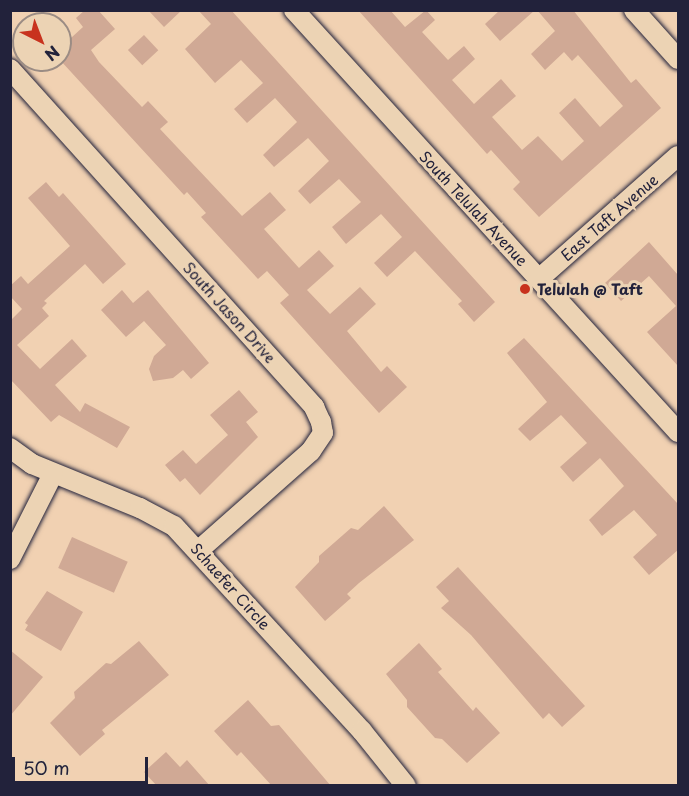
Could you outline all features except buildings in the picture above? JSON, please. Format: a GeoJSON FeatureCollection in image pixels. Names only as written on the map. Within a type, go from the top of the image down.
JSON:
{"type":"FeatureCollection","features":[{"type":"Feature","properties":{"kind":"street","name":"South Telulah Avenue"},"geometry":{"type":"LineString","coordinates":[[294,10],[678,432]]}},
{"type":"Feature","properties":{"kind":"street"},"geometry":{"type":"LineString","coordinates":[[634,10],[678,59]]}},
{"type":"Feature","properties":{"kind":"street","name":"South Jason Drive"},"geometry":{"type":"LineString","coordinates":[[10,69],[314,407],[321,422],[322,432],[311,451],[198,551]]}},
{"type":"Feature","properties":{"kind":"street","name":"East Taft Avenue"},"geometry":{"type":"LineString","coordinates":[[540,278],[678,156]]}},
{"type":"Feature","properties":{"kind":"street","name":"Schaefer Circle"},"geometry":{"type":"LineString","coordinates":[[10,448],[53,474],[157,515],[198,551],[382,753],[406,786]]}},
{"type":"Feature","properties":{"kind":"street"},"geometry":{"type":"LineString","coordinates":[[10,559],[53,474]]}},
{"type":"Feature","properties":{"kind":"place","name":"Telulah @ Taft"},"geometry":{"type":"Point","coordinates":[525,289]}}]}
